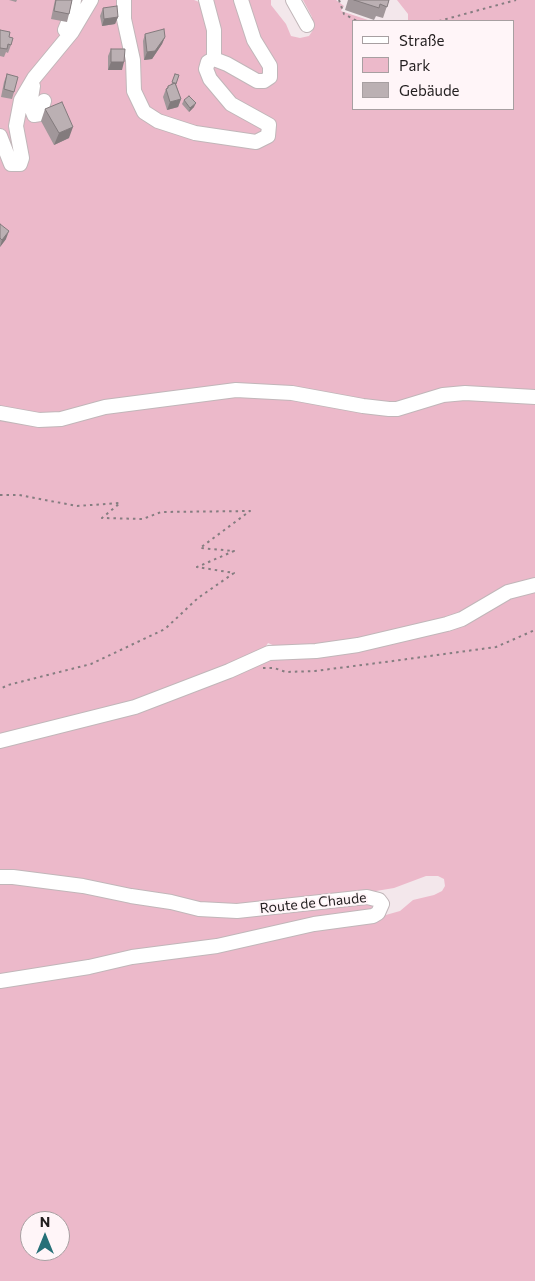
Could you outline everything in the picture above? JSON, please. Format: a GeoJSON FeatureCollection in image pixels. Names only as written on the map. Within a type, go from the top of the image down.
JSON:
{"type":"FeatureCollection","features":[{"type":"Feature","properties":{"kind":"street"},"geometry":{"type":"LineString","coordinates":[[67,39],[64,32],[72,13],[74,0]]}},
{"type":"Feature","properties":{"kind":"street"},"geometry":{"type":"LineString","coordinates":[[0,136],[11,164],[20,164],[22,158],[16,137],[16,120],[21,100],[34,78],[67,39],[92,0]]}},
{"type":"Feature","properties":{"kind":"street"},"geometry":{"type":"LineString","coordinates":[[206,0],[214,30],[214,59]]}},
{"type":"Feature","properties":{"kind":"street"},"geometry":{"type":"LineString","coordinates":[[214,59],[227,64],[257,82],[264,81],[270,77],[270,66],[254,40],[241,0]]}},
{"type":"Feature","properties":{"kind":"street"},"geometry":{"type":"LineString","coordinates":[[293,0],[307,25]]}},
{"type":"Feature","properties":{"kind":"street"},"geometry":{"type":"LineString","coordinates":[[119,3],[133,60],[134,91],[144,112],[158,121],[204,135],[249,142],[265,139],[270,131],[269,125],[234,107],[208,76],[206,65],[214,59]]}},
{"type":"Feature","properties":{"kind":"street"},"geometry":{"type":"LineString","coordinates":[[34,78],[30,105],[34,115],[40,114],[44,102]]}},
{"type":"Feature","properties":{"kind":"street"},"geometry":{"type":"LineString","coordinates":[[0,413],[55,420],[105,407],[236,390],[292,393],[389,409],[397,409],[443,395],[464,393],[535,396]]}},
{"type":"Feature","properties":{"kind":"street"},"geometry":{"type":"LineString","coordinates":[[0,741],[135,707],[229,671],[269,653],[316,651],[358,645],[447,624],[462,619],[508,592],[535,585]]}},
{"type":"Feature","properties":{"kind":"street","name":"Route de Chaude"},"geometry":{"type":"LineString","coordinates":[[0,877],[13,876],[83,886],[216,911],[237,911],[367,896],[379,900],[382,904],[378,913],[373,916],[314,924],[218,946],[132,957],[89,967],[0,981]]}},
{"type":"Feature","properties":{"kind":"path"},"geometry":{"type":"LineString","coordinates":[[339,0],[344,14],[355,20]]}},
{"type":"Feature","properties":{"kind":"path"},"geometry":{"type":"LineString","coordinates":[[443,20],[516,0]]}},
{"type":"Feature","properties":{"kind":"path"},"geometry":{"type":"LineString","coordinates":[[0,495],[20,496],[77,506],[120,504],[102,518],[143,519],[161,512],[250,511],[200,548],[234,551],[197,567],[234,573],[198,598],[165,629],[91,664],[8,685],[0,689]]}},
{"type":"Feature","properties":{"kind":"path"},"geometry":{"type":"LineString","coordinates":[[259,668],[274,668],[286,672],[315,671],[402,660],[496,647],[535,630]]}},
{"type":"Feature","properties":{"kind":"green space"},"geometry":{"type":"Polygon","coordinates":[[[0,0],[194,0],[199,2],[205,0],[271,0],[271,5],[286,24],[291,36],[300,38],[309,36],[313,30],[312,17],[303,0],[336,0],[344,6],[341,11],[368,20],[352,20],[352,110],[515,110],[515,20],[408,20],[408,14],[397,0],[535,0],[535,581],[467,612],[349,643],[275,646],[268,643],[264,649],[169,691],[0,738],[0,0]]]}},
{"type":"Feature","properties":{"kind":"green space"},"geometry":{"type":"Polygon","coordinates":[[[535,589],[535,1281],[0,1281],[0,986],[368,920],[400,911],[413,900],[434,895],[442,891],[445,886],[444,879],[438,876],[426,876],[394,888],[358,894],[267,905],[204,906],[11,869],[0,871],[0,744],[265,658],[331,652],[496,603],[535,589]]]}},
{"type":"Feature","properties":{"kind":"green space"},"geometry":{"type":"Polygon","coordinates":[[[0,883],[62,889],[183,909],[376,902],[373,909],[324,916],[273,931],[0,975],[0,883]]]}},
{"type":"Feature","properties":{"kind":"building"},"geometry":{"type":"Polygon","coordinates":[[[56,0],[72,0],[69,14],[54,11],[56,0]]]}},
{"type":"Feature","properties":{"kind":"building"},"geometry":{"type":"Polygon","coordinates":[[[354,0],[389,0],[387,7],[380,4],[379,8],[354,0]]]}},
{"type":"Feature","properties":{"kind":"building"},"geometry":{"type":"Polygon","coordinates":[[[117,6],[118,17],[104,19],[103,8],[117,6]]]}},
{"type":"Feature","properties":{"kind":"building"},"geometry":{"type":"Polygon","coordinates":[[[164,29],[165,37],[155,51],[147,52],[145,34],[164,29]]]}},
{"type":"Feature","properties":{"kind":"building"},"geometry":{"type":"Polygon","coordinates":[[[0,30],[10,32],[9,37],[13,38],[11,45],[8,44],[7,49],[0,48],[0,30]]]}},
{"type":"Feature","properties":{"kind":"building"},"geometry":{"type":"Polygon","coordinates":[[[111,49],[125,49],[124,62],[111,62],[111,49]]]}},
{"type":"Feature","properties":{"kind":"building"},"geometry":{"type":"Polygon","coordinates":[[[7,74],[18,77],[14,92],[4,89],[7,74]]]}},
{"type":"Feature","properties":{"kind":"building"},"geometry":{"type":"Polygon","coordinates":[[[175,74],[179,75],[176,84],[172,82],[175,74]]]}},
{"type":"Feature","properties":{"kind":"building"},"geometry":{"type":"Polygon","coordinates":[[[175,83],[181,99],[170,102],[166,89],[175,83]]]}},
{"type":"Feature","properties":{"kind":"building"},"geometry":{"type":"Polygon","coordinates":[[[189,96],[196,103],[190,108],[184,100],[189,96]]]}},
{"type":"Feature","properties":{"kind":"building"},"geometry":{"type":"Polygon","coordinates":[[[62,102],[73,127],[59,133],[45,109],[62,102]]]}},
{"type":"Feature","properties":{"kind":"building"},"geometry":{"type":"Polygon","coordinates":[[[0,224],[9,231],[2,240],[0,238],[0,224]]]}}]}
